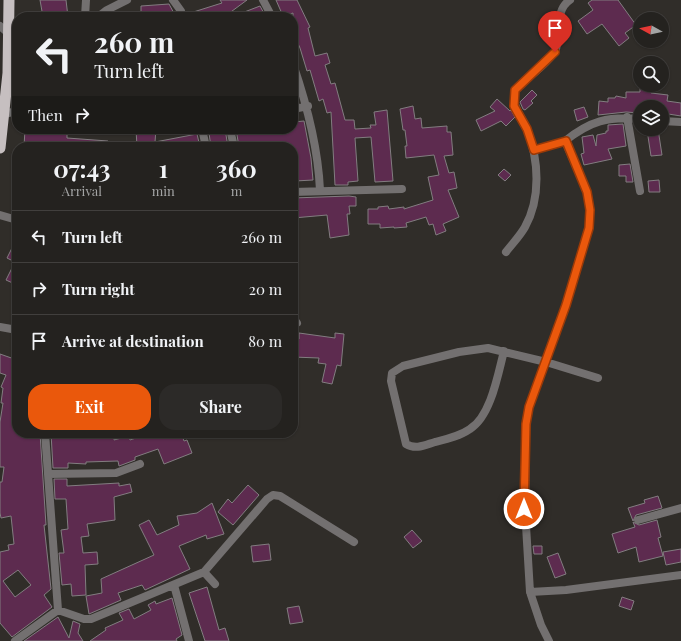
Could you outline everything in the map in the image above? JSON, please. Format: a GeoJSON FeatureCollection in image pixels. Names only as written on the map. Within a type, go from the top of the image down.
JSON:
{"type":"FeatureCollection","features":[{"type":"Feature","properties":{"kind":"highway"},"geometry":{"type":"LineString","coordinates":[[0,148],[8,73],[4,29],[8,0]]}},
{"type":"Feature","properties":{"kind":"street"},"geometry":{"type":"LineString","coordinates":[[85,12],[86,0]]}},
{"type":"Feature","properties":{"kind":"street"},"geometry":{"type":"LineString","coordinates":[[104,12],[127,0]]}},
{"type":"Feature","properties":{"kind":"street"},"geometry":{"type":"LineString","coordinates":[[173,0],[181,12]]}},
{"type":"Feature","properties":{"kind":"street"},"geometry":{"type":"LineString","coordinates":[[263,0],[269,12]]}},
{"type":"Feature","properties":{"kind":"street"},"geometry":{"type":"LineString","coordinates":[[506,252],[524,229],[534,206],[537,183],[534,150],[527,129],[514,106],[513,97],[515,90],[555,52],[558,43],[560,12],[564,4],[570,0]]}},
{"type":"Feature","properties":{"kind":"street"},"geometry":{"type":"LineString","coordinates":[[298,78],[308,106],[319,166],[320,190]]}},
{"type":"Feature","properties":{"kind":"street"},"geometry":{"type":"LineString","coordinates":[[298,108],[308,106]]}},
{"type":"Feature","properties":{"kind":"street"},"geometry":{"type":"LineString","coordinates":[[4,114],[12,112]]}},
{"type":"Feature","properties":{"kind":"street"},"geometry":{"type":"LineString","coordinates":[[534,150],[566,141],[579,130],[596,121],[627,117],[633,118]]}},
{"type":"Feature","properties":{"kind":"street"},"geometry":{"type":"LineString","coordinates":[[627,117],[640,190]]}},
{"type":"Feature","properties":{"kind":"street"},"geometry":{"type":"LineString","coordinates":[[669,121],[681,122]]}},
{"type":"Feature","properties":{"kind":"street"},"geometry":{"type":"LineString","coordinates":[[549,641],[541,625],[530,592],[524,509],[526,424],[529,407],[546,362],[589,228],[590,210],[587,192],[566,141]]}},
{"type":"Feature","properties":{"kind":"street"},"geometry":{"type":"LineString","coordinates":[[298,192],[402,189]]}},
{"type":"Feature","properties":{"kind":"street"},"geometry":{"type":"LineString","coordinates":[[0,215],[12,219]]}},
{"type":"Feature","properties":{"kind":"street"},"geometry":{"type":"LineString","coordinates":[[0,327],[12,329]]}},
{"type":"Feature","properties":{"kind":"street"},"geometry":{"type":"LineString","coordinates":[[504,351],[494,390],[482,418],[470,429],[451,438],[418,447],[412,447],[406,444],[391,381],[392,373],[403,366],[459,352],[488,348],[504,351],[546,362],[598,378]]}},
{"type":"Feature","properties":{"kind":"street"},"geometry":{"type":"LineString","coordinates":[[45,438],[58,610]]}},
{"type":"Feature","properties":{"kind":"street"},"geometry":{"type":"LineString","coordinates":[[49,474],[116,473],[140,464]]}},
{"type":"Feature","properties":{"kind":"street"},"geometry":{"type":"LineString","coordinates":[[58,610],[84,619],[91,619],[204,572],[267,499],[273,495],[280,496],[354,542]]}},
{"type":"Feature","properties":{"kind":"street"},"geometry":{"type":"LineString","coordinates":[[638,520],[681,508]]}},
{"type":"Feature","properties":{"kind":"street"},"geometry":{"type":"LineString","coordinates":[[204,572],[215,584]]}},
{"type":"Feature","properties":{"kind":"street"},"geometry":{"type":"LineString","coordinates":[[530,592],[566,590],[681,575]]}},
{"type":"Feature","properties":{"kind":"street"},"geometry":{"type":"LineString","coordinates":[[174,585],[189,641]]}},
{"type":"Feature","properties":{"kind":"street"},"geometry":{"type":"LineString","coordinates":[[15,641],[58,610]]}},
{"type":"Feature","properties":{"kind":"building"},"geometry":{"type":"Polygon","coordinates":[[[40,0],[66,0],[67,12],[42,12],[40,0]]]}},
{"type":"Feature","properties":{"kind":"building"},"geometry":{"type":"Polygon","coordinates":[[[220,0],[247,0],[231,12],[193,12],[222,3],[220,0]]]}},
{"type":"Feature","properties":{"kind":"building"},"geometry":{"type":"Polygon","coordinates":[[[276,0],[297,0],[310,27],[308,28],[315,56],[327,53],[330,63],[325,65],[331,84],[335,83],[345,120],[354,120],[355,129],[371,128],[370,125],[376,125],[374,112],[387,110],[393,181],[375,182],[371,137],[355,138],[358,181],[348,182],[348,185],[335,185],[331,112],[327,113],[323,99],[319,101],[310,70],[307,71],[298,43],[298,12],[281,12],[276,0]]]}},
{"type":"Feature","properties":{"kind":"building"},"geometry":{"type":"Polygon","coordinates":[[[592,0],[618,0],[633,21],[633,27],[625,33],[629,38],[619,46],[602,24],[587,34],[578,21],[593,10],[588,3],[592,0]]]}},
{"type":"Feature","properties":{"kind":"building"},"geometry":{"type":"Polygon","coordinates":[[[169,4],[173,12],[141,12],[141,6],[169,4]]]}},
{"type":"Feature","properties":{"kind":"building"},"geometry":{"type":"Polygon","coordinates":[[[260,6],[263,12],[244,12],[260,6]]]}},
{"type":"Feature","properties":{"kind":"building"},"geometry":{"type":"Polygon","coordinates":[[[532,90],[537,95],[531,101],[533,103],[525,110],[520,102],[532,90]]]}},
{"type":"Feature","properties":{"kind":"building"},"geometry":{"type":"Polygon","coordinates":[[[626,92],[651,92],[668,95],[667,100],[633,100],[633,112],[598,115],[599,101],[608,102],[608,98],[615,98],[616,96],[626,98],[626,92]]]}},
{"type":"Feature","properties":{"kind":"building"},"geometry":{"type":"Polygon","coordinates":[[[497,99],[510,111],[511,110],[515,117],[506,126],[501,121],[481,131],[476,120],[495,111],[490,107],[497,99]]]}},
{"type":"Feature","properties":{"kind":"building"},"geometry":{"type":"Polygon","coordinates":[[[669,101],[681,103],[681,116],[669,114],[669,101]]]}},
{"type":"Feature","properties":{"kind":"building"},"geometry":{"type":"Polygon","coordinates":[[[413,106],[415,119],[421,118],[422,128],[447,126],[447,132],[451,132],[453,155],[444,156],[449,173],[454,172],[457,188],[448,190],[459,217],[443,224],[446,231],[436,235],[433,224],[429,225],[426,217],[406,223],[407,227],[380,228],[380,224],[368,224],[368,209],[378,209],[378,207],[388,206],[389,209],[404,207],[404,209],[433,200],[428,177],[439,175],[434,155],[406,158],[405,146],[407,146],[400,109],[413,106]]]}},
{"type":"Feature","properties":{"kind":"building"},"geometry":{"type":"Polygon","coordinates":[[[584,107],[588,117],[577,121],[574,110],[584,107]]]}},
{"type":"Feature","properties":{"kind":"building"},"geometry":{"type":"Polygon","coordinates":[[[304,121],[311,158],[313,180],[298,181],[298,142],[238,142],[237,134],[298,134],[298,122],[304,121]]]}},
{"type":"Feature","properties":{"kind":"building"},"geometry":{"type":"Polygon","coordinates":[[[623,124],[626,146],[608,149],[612,159],[584,165],[581,154],[584,153],[582,137],[593,135],[596,146],[597,135],[606,133],[606,131],[608,131],[608,125],[623,124]]]}},
{"type":"Feature","properties":{"kind":"building"},"geometry":{"type":"Polygon","coordinates":[[[25,134],[67,134],[67,138],[108,141],[108,142],[24,142],[25,134]]]}},
{"type":"Feature","properties":{"kind":"building"},"geometry":{"type":"Polygon","coordinates":[[[136,134],[156,134],[155,142],[137,142],[136,134]]]}},
{"type":"Feature","properties":{"kind":"building"},"geometry":{"type":"Polygon","coordinates":[[[197,134],[199,142],[155,142],[197,134]]]}},
{"type":"Feature","properties":{"kind":"building"},"geometry":{"type":"Polygon","coordinates":[[[209,134],[226,134],[227,142],[210,142],[209,134]]]}},
{"type":"Feature","properties":{"kind":"building"},"geometry":{"type":"Polygon","coordinates":[[[648,136],[659,136],[662,155],[651,156],[648,136]]]}},
{"type":"Feature","properties":{"kind":"building"},"geometry":{"type":"Polygon","coordinates":[[[630,164],[633,182],[626,182],[626,176],[619,176],[619,165],[630,164]]]}},
{"type":"Feature","properties":{"kind":"building"},"geometry":{"type":"Polygon","coordinates":[[[504,169],[511,175],[505,181],[498,175],[504,169]]]}},
{"type":"Feature","properties":{"kind":"building"},"geometry":{"type":"Polygon","coordinates":[[[659,180],[660,192],[649,192],[648,181],[659,180]]]}},
{"type":"Feature","properties":{"kind":"building"},"geometry":{"type":"Polygon","coordinates":[[[356,197],[356,206],[349,206],[350,214],[347,214],[349,235],[330,238],[327,215],[298,218],[298,198],[356,197]]]}},
{"type":"Feature","properties":{"kind":"building"},"geometry":{"type":"Polygon","coordinates":[[[12,248],[12,260],[7,258],[12,248]]]}},
{"type":"Feature","properties":{"kind":"building"},"geometry":{"type":"Polygon","coordinates":[[[12,268],[12,283],[6,280],[12,268]]]}},
{"type":"Feature","properties":{"kind":"building"},"geometry":{"type":"Polygon","coordinates":[[[299,333],[335,338],[335,333],[344,334],[341,366],[337,365],[332,384],[322,382],[326,364],[318,363],[319,358],[298,357],[299,333]]]}},
{"type":"Feature","properties":{"kind":"building"},"geometry":{"type":"Polygon","coordinates":[[[0,354],[12,358],[12,438],[40,438],[46,525],[44,525],[51,589],[44,595],[52,607],[12,637],[0,623],[0,552],[9,550],[8,545],[14,544],[11,516],[1,518],[0,513],[0,482],[2,482],[4,467],[0,467],[0,422],[3,403],[1,403],[3,388],[1,387],[6,375],[0,373],[0,354]],[[18,570],[3,581],[15,597],[31,585],[18,570]]]}},
{"type":"Feature","properties":{"kind":"building"},"geometry":{"type":"Polygon","coordinates":[[[51,438],[114,438],[114,440],[130,438],[130,440],[136,438],[183,438],[184,441],[187,440],[192,453],[164,464],[158,449],[135,457],[135,460],[119,466],[118,461],[86,462],[86,464],[68,463],[68,468],[53,468],[51,438]]]}},
{"type":"Feature","properties":{"kind":"building"},"geometry":{"type":"Polygon","coordinates":[[[54,479],[67,479],[67,486],[119,483],[119,486],[130,484],[132,492],[114,497],[115,520],[87,524],[89,536],[81,537],[83,553],[97,552],[98,564],[85,565],[86,595],[72,596],[71,584],[62,585],[59,553],[64,553],[61,530],[68,529],[66,499],[55,499],[54,479]]]}},
{"type":"Feature","properties":{"kind":"building"},"geometry":{"type":"Polygon","coordinates":[[[248,485],[259,495],[233,525],[218,512],[228,499],[232,503],[248,485]]]}},
{"type":"Feature","properties":{"kind":"building"},"geometry":{"type":"Polygon","coordinates":[[[658,496],[662,508],[636,515],[633,521],[628,508],[645,503],[644,500],[658,496]]]}},
{"type":"Feature","properties":{"kind":"building"},"geometry":{"type":"Polygon","coordinates":[[[212,503],[224,534],[207,539],[206,535],[179,546],[190,569],[145,590],[142,585],[118,593],[121,600],[89,614],[86,596],[102,593],[101,579],[154,555],[139,525],[149,520],[157,535],[179,525],[177,516],[197,513],[212,503]]]}},
{"type":"Feature","properties":{"kind":"building"},"geometry":{"type":"Polygon","coordinates":[[[657,520],[661,537],[658,538],[663,556],[639,562],[636,547],[618,553],[612,534],[635,527],[633,522],[639,525],[657,520]]]}},
{"type":"Feature","properties":{"kind":"building"},"geometry":{"type":"Polygon","coordinates":[[[412,530],[422,541],[413,548],[404,537],[412,530]]]}},
{"type":"Feature","properties":{"kind":"building"},"geometry":{"type":"Polygon","coordinates":[[[269,544],[271,560],[253,562],[251,546],[269,544]]]}},
{"type":"Feature","properties":{"kind":"building"},"geometry":{"type":"Polygon","coordinates":[[[533,546],[542,546],[542,554],[534,554],[533,546]]]}},
{"type":"Feature","properties":{"kind":"building"},"geometry":{"type":"Polygon","coordinates":[[[681,549],[681,562],[666,565],[663,552],[681,549]]]}},
{"type":"Feature","properties":{"kind":"building"},"geometry":{"type":"Polygon","coordinates":[[[558,553],[566,574],[555,578],[547,557],[558,553]]]}},
{"type":"Feature","properties":{"kind":"building"},"geometry":{"type":"Polygon","coordinates":[[[207,587],[219,630],[225,628],[229,641],[205,641],[189,593],[207,587]]]}},
{"type":"Feature","properties":{"kind":"building"},"geometry":{"type":"Polygon","coordinates":[[[622,597],[634,601],[631,610],[619,606],[622,597]]]}},
{"type":"Feature","properties":{"kind":"building"},"geometry":{"type":"Polygon","coordinates":[[[172,598],[182,635],[176,639],[177,641],[90,641],[106,630],[105,628],[123,620],[119,613],[129,609],[134,619],[151,610],[148,605],[155,601],[156,604],[172,598]]]}},
{"type":"Feature","properties":{"kind":"building"},"geometry":{"type":"Polygon","coordinates":[[[299,606],[303,622],[290,624],[287,608],[299,606]]]}},
{"type":"Feature","properties":{"kind":"building"},"geometry":{"type":"Polygon","coordinates":[[[58,617],[69,638],[73,621],[80,624],[78,633],[83,641],[24,641],[58,617]]]}},
{"type":"Feature","properties":{"kind":"route"},"geometry":{"type":"LineString","coordinates":[[524,509],[526,424],[529,407],[566,305],[589,228],[590,210],[587,192],[566,141],[534,150],[527,129],[514,106],[513,97],[515,90],[555,52]]}}]}
